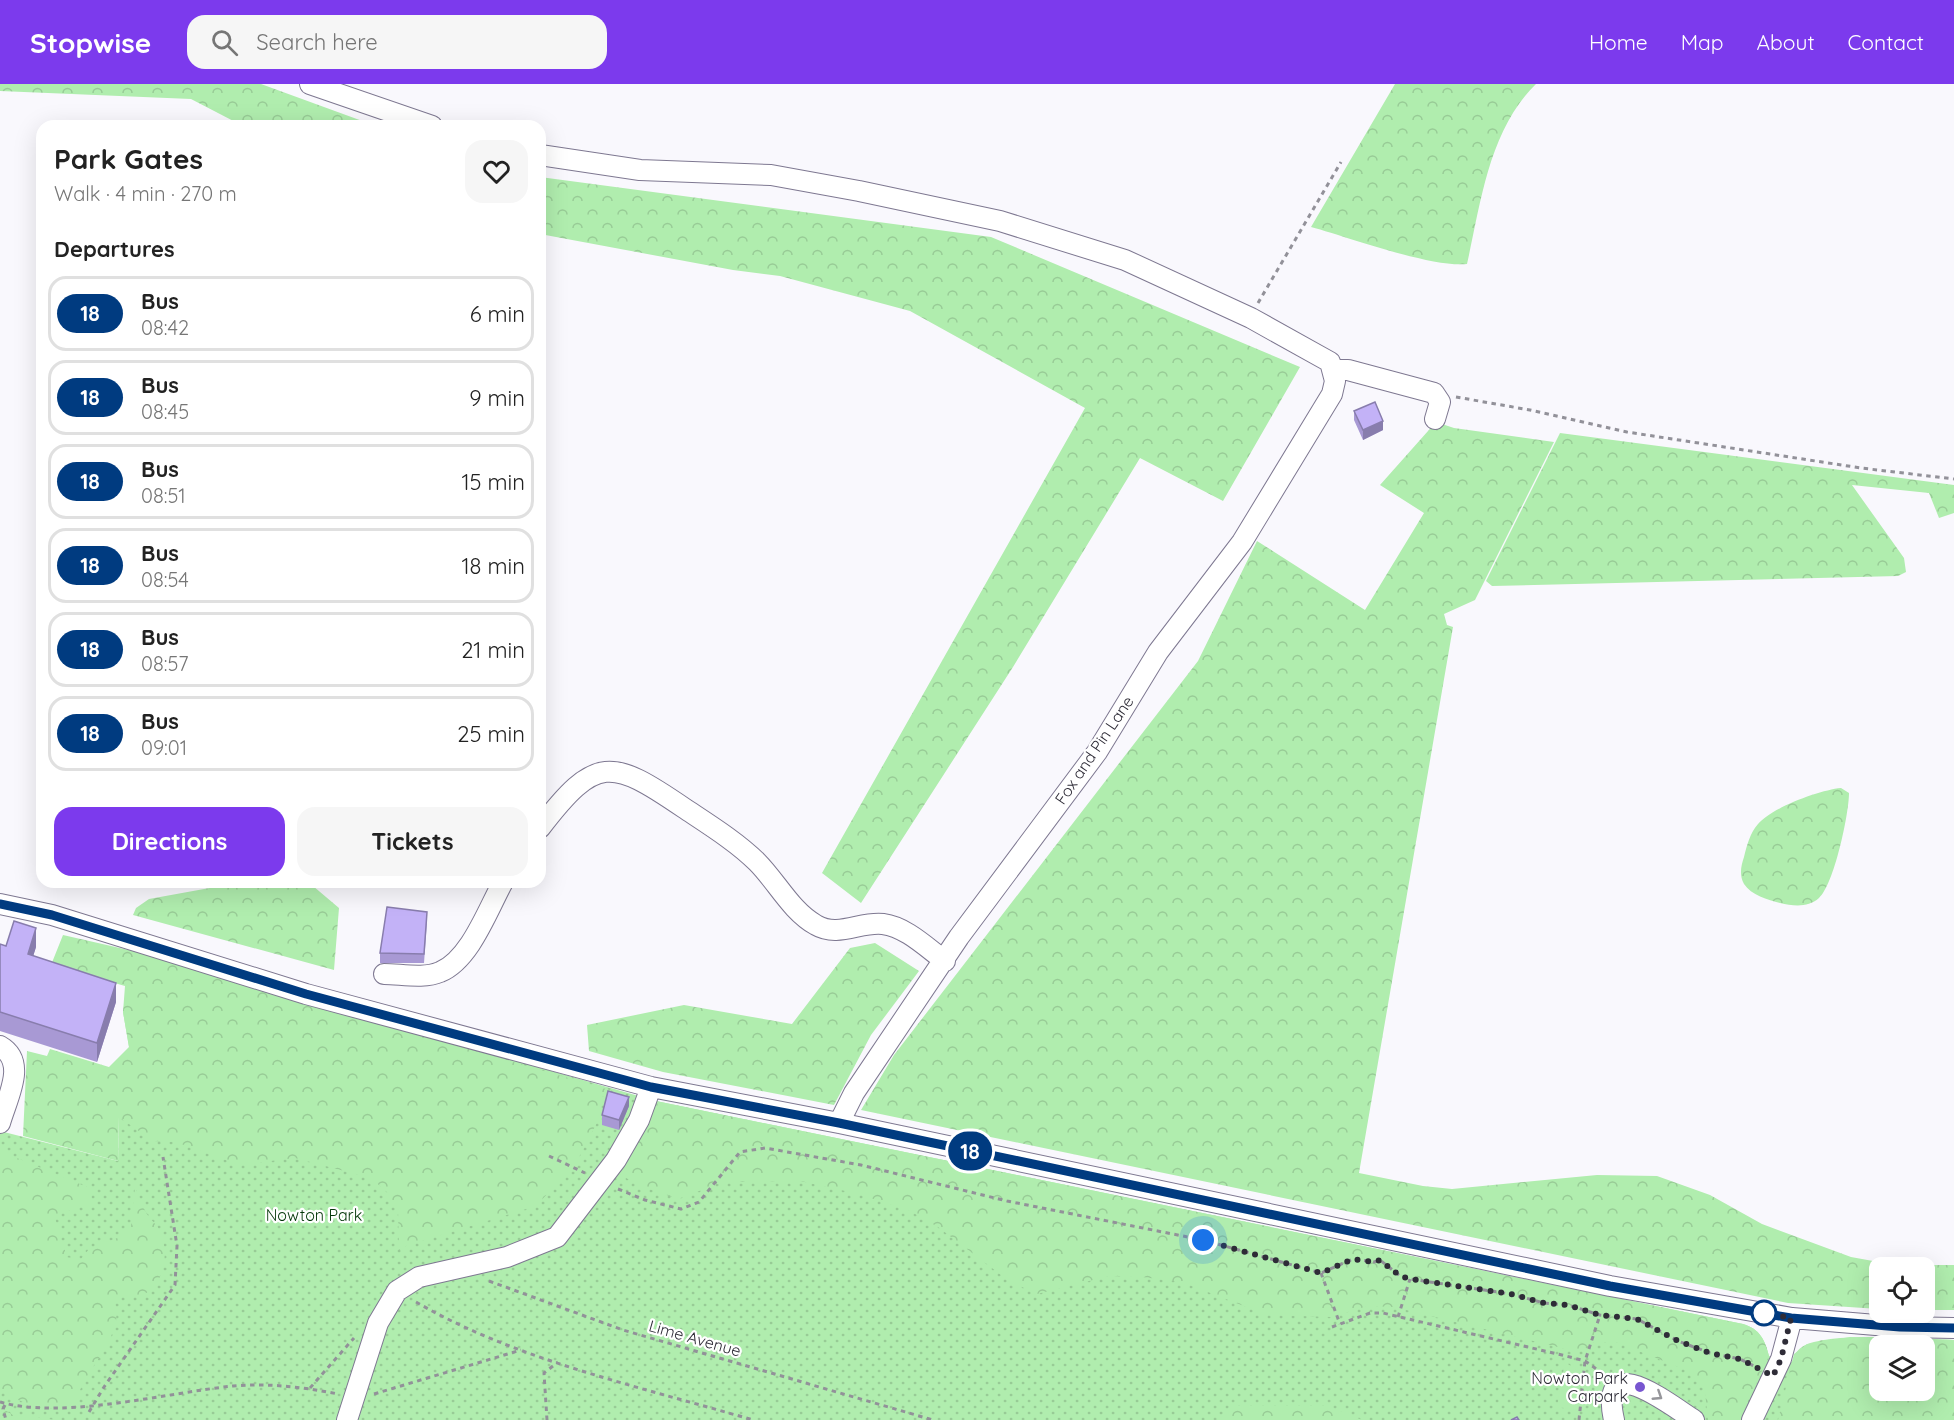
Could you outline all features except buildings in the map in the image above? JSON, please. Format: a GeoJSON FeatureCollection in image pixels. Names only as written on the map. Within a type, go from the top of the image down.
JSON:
{"type":"FeatureCollection","features":[{"type":"Feature","properties":{"kind":"street"},"geometry":{"type":"LineString","coordinates":[[310,84],[415,120]]}},
{"type":"Feature","properties":{"kind":"street"},"geometry":{"type":"LineString","coordinates":[[546,156],[640,170],[771,175],[860,191],[1000,221],[1125,260],[1257,322],[1330,362],[1334,370],[1348,370],[1434,393],[1440,402],[1436,419]]}},
{"type":"Feature","properties":{"kind":"street","name":"Fox and Pin Lane"},"geometry":{"type":"LineString","coordinates":[[839,1123],[854,1093],[945,961],[1097,752],[1158,652],[1242,542],[1332,394],[1334,370]]}},
{"type":"Feature","properties":{"kind":"street"},"geometry":{"type":"LineString","coordinates":[[546,821],[573,787],[588,777],[604,773],[625,772],[642,779],[669,797],[756,861],[800,912],[817,926],[842,930],[871,923],[885,924],[903,930],[945,961]]}},
{"type":"Feature","properties":{"kind":"street"},"geometry":{"type":"LineString","coordinates":[[384,974],[425,975],[440,972],[460,957],[499,888]]}},
{"type":"Feature","properties":{"kind":"street"},"geometry":{"type":"LineString","coordinates":[[0,904],[52,915],[306,994],[651,1087],[839,1123],[1602,1284],[1791,1318],[1900,1327],[1954,1328]]}},
{"type":"Feature","properties":{"kind":"street"},"geometry":{"type":"LineString","coordinates":[[0,1046],[10,1052],[15,1060],[15,1072],[0,1123]]}},
{"type":"Feature","properties":{"kind":"street"},"geometry":{"type":"LineString","coordinates":[[347,1420],[352,1398],[378,1323],[397,1291],[418,1277],[507,1257],[556,1237],[599,1180],[639,1120],[651,1087]]}},
{"type":"Feature","properties":{"kind":"street"},"geometry":{"type":"LineString","coordinates":[[1752,1420],[1781,1359],[1791,1318]]}},
{"type":"Feature","properties":{"kind":"street"},"geometry":{"type":"LineString","coordinates":[[1614,1420],[1611,1404],[1619,1385],[1624,1383],[1645,1388],[1694,1420]]}},
{"type":"Feature","properties":{"kind":"path"},"geometry":{"type":"LineString","coordinates":[[1257,322],[1255,307],[1341,162]]}},
{"type":"Feature","properties":{"kind":"path"},"geometry":{"type":"LineString","coordinates":[[1434,393],[1530,410],[1627,432],[1861,468],[1954,478]]}},
{"type":"Feature","properties":{"kind":"path"},"geometry":{"type":"LineString","coordinates":[[549,1156],[645,1200],[681,1209],[699,1202],[740,1152],[765,1148],[861,1165],[1007,1201],[1203,1240],[1321,1273],[1353,1259],[1374,1262],[1380,1260],[1400,1276],[1410,1279],[1511,1294],[1544,1303],[1568,1305],[1600,1315],[1637,1319],[1678,1341],[1710,1353],[1740,1359],[1773,1376]]}},
{"type":"Feature","properties":{"kind":"path"},"geometry":{"type":"LineString","coordinates":[[89,1412],[175,1285],[177,1246],[163,1157]]}},
{"type":"Feature","properties":{"kind":"path"},"geometry":{"type":"LineString","coordinates":[[1321,1273],[1340,1324]]}},
{"type":"Feature","properties":{"kind":"path"},"geometry":{"type":"LineString","coordinates":[[1398,1317],[1410,1279]]}},
{"type":"Feature","properties":{"kind":"path","name":"Lime Avenue"},"geometry":{"type":"LineString","coordinates":[[488,1281],[623,1330],[933,1420]]}},
{"type":"Feature","properties":{"kind":"path"},"geometry":{"type":"LineString","coordinates":[[397,1291],[441,1316],[521,1350],[753,1420]]}},
{"type":"Feature","properties":{"kind":"path"},"geometry":{"type":"LineString","coordinates":[[1332,1327],[1370,1313],[1398,1317],[1585,1362],[1619,1385]]}},
{"type":"Feature","properties":{"kind":"path"},"geometry":{"type":"LineString","coordinates":[[1579,1420],[1585,1362],[1600,1315]]}},
{"type":"Feature","properties":{"kind":"path"},"geometry":{"type":"LineString","coordinates":[[310,1388],[352,1339],[378,1323]]}},
{"type":"Feature","properties":{"kind":"path"},"geometry":{"type":"LineString","coordinates":[[81,1414],[232,1386],[274,1384],[310,1388],[352,1398],[380,1392],[521,1350]]}},
{"type":"Feature","properties":{"kind":"path"},"geometry":{"type":"LineString","coordinates":[[547,1420],[544,1373],[558,1362]]}},
{"type":"Feature","properties":{"kind":"path"},"geometry":{"type":"LineString","coordinates":[[0,1402],[45,1414]]}},
{"type":"Feature","properties":{"kind":"path"},"geometry":{"type":"LineString","coordinates":[[6,1405],[3,1409],[6,1420]]}},
{"type":"Feature","properties":{"kind":"green space"},"geometry":{"type":"Polygon","coordinates":[[[0,84],[261,84],[360,120],[231,120],[191,99],[0,91],[0,84]]]}},
{"type":"Feature","properties":{"kind":"green space"},"geometry":{"type":"Polygon","coordinates":[[[1395,84],[1536,84],[1520,102],[1497,145],[1489,168],[1467,264],[1452,264],[1412,257],[1311,227],[1395,84]]]}},
{"type":"Feature","properties":{"kind":"green space"},"geometry":{"type":"Polygon","coordinates":[[[546,178],[991,237],[1300,367],[1223,501],[1140,458],[1013,667],[861,903],[822,873],[1085,408],[910,311],[780,276],[733,270],[546,235],[546,178]]]}},
{"type":"Feature","properties":{"kind":"green space"},"geometry":{"type":"Polygon","coordinates":[[[1436,422],[1454,428],[1554,442],[1475,600],[1444,614],[1447,625],[1453,627],[1359,1173],[1423,1186],[1452,1189],[1597,1175],[1657,1176],[1710,1195],[1762,1224],[1851,1257],[1869,1260],[1869,1308],[1788,1303],[861,1110],[894,1055],[1198,661],[1257,541],[1365,610],[1424,513],[1380,485],[1436,422]]]}},
{"type":"Feature","properties":{"kind":"green space"},"geometry":{"type":"Polygon","coordinates":[[[1560,433],[1954,485],[1954,513],[1939,518],[1929,493],[1852,485],[1904,558],[1906,572],[1898,576],[1492,586],[1486,581],[1560,433]]]}},
{"type":"Feature","properties":{"kind":"green space"},"geometry":{"type":"Polygon","coordinates":[[[1841,788],[1849,793],[1843,832],[1830,879],[1819,898],[1805,905],[1790,905],[1765,899],[1747,888],[1741,877],[1741,867],[1749,839],[1758,824],[1774,811],[1797,800],[1841,788]]]}},
{"type":"Feature","properties":{"kind":"green space"},"geometry":{"type":"Polygon","coordinates":[[[210,888],[315,888],[339,908],[334,970],[133,915],[136,908],[149,899],[210,888]]]}},
{"type":"Feature","properties":{"kind":"green space"},"geometry":{"type":"Polygon","coordinates":[[[63,935],[133,951],[613,1091],[610,1097],[600,1096],[599,1104],[602,1113],[576,1163],[536,1206],[408,1245],[399,1250],[398,1210],[389,1194],[371,1178],[295,1158],[246,1164],[234,1163],[176,1142],[153,1141],[119,1117],[118,1161],[23,1136],[27,1051],[47,1056],[50,1049],[109,1067],[129,1047],[123,1012],[125,986],[51,965],[63,935]]]}},
{"type":"Feature","properties":{"kind":"green space"},"geometry":{"type":"Polygon","coordinates":[[[875,943],[919,971],[871,1035],[834,1105],[663,1072],[589,1051],[587,1025],[684,1005],[792,1024],[850,948],[875,943]]]}},
{"type":"Feature","properties":{"kind":"green space","name":"Nowton Park"},"geometry":{"type":"Polygon","coordinates":[[[133,951],[656,1101],[1743,1324],[1754,1329],[1761,1336],[1769,1356],[1792,1362],[1798,1350],[1814,1342],[1869,1337],[1869,1401],[1935,1401],[1935,1339],[1954,1340],[1954,1420],[0,1420],[0,1131],[118,1161],[119,1117],[129,1047],[123,1012],[133,951]]]}},
{"type":"Feature","properties":{"kind":"green space"},"geometry":{"type":"Polygon","coordinates":[[[656,1101],[1743,1324],[1754,1329],[1761,1336],[1769,1356],[1739,1420],[1708,1420],[1705,1392],[1696,1374],[1616,1342],[1594,1342],[1578,1352],[1394,1307],[1368,1306],[1331,1317],[1267,1315],[1182,1282],[1142,1277],[1109,1276],[1037,1294],[1009,1281],[938,1227],[910,1211],[859,1194],[800,1181],[723,1182],[678,1199],[638,1185],[616,1172],[656,1101]]]}},
{"type":"Feature","properties":{"kind":"green space"},"geometry":{"type":"Polygon","coordinates":[[[0,1151],[92,1189],[91,1204],[54,1215],[60,1234],[59,1243],[65,1250],[65,1257],[81,1259],[89,1249],[125,1235],[131,1227],[135,1187],[149,1217],[159,1229],[163,1241],[165,1251],[162,1273],[151,1290],[143,1295],[132,1297],[114,1294],[115,1326],[82,1387],[74,1409],[35,1406],[18,1400],[0,1389],[0,1151]]]}},
{"type":"Feature","properties":{"kind":"green space"},"geometry":{"type":"Polygon","coordinates":[[[1935,1265],[1954,1265],[1954,1310],[1935,1310],[1935,1265]]]}},
{"type":"Feature","properties":{"kind":"green space"},"geometry":{"type":"Polygon","coordinates":[[[1850,1337],[1869,1338],[1869,1401],[1935,1401],[1935,1339],[1954,1340],[1954,1420],[1778,1420],[1794,1354],[1807,1344],[1850,1337]]]}},
{"type":"Feature","properties":{"kind":"green space"},"geometry":{"type":"Polygon","coordinates":[[[1565,1362],[1580,1372],[1577,1410],[1557,1407],[1565,1362]]]}},
{"type":"Feature","properties":{"kind":"green space"},"geometry":{"type":"Polygon","coordinates":[[[1230,1406],[1328,1406],[1362,1420],[1219,1420],[1230,1406]]]}},
{"type":"Feature","properties":{"kind":"green space"},"geometry":{"type":"Polygon","coordinates":[[[0,1407],[13,1415],[57,1420],[0,1420],[0,1407]]]}},
{"type":"Feature","properties":{"kind":"bus line","name":"18"},"geometry":{"type":"LineString","coordinates":[[0,904],[52,915],[306,994],[651,1087],[839,1123],[1610,1286],[1791,1318],[1900,1327],[1954,1328]]}},
{"type":"Feature","properties":{"kind":"place","name":"Nowton Park Carpark"},"geometry":{"type":"Point","coordinates":[1640,1387]}},
{"type":"Feature","properties":{"kind":"route"},"geometry":{"type":"LineString","coordinates":[[1203,1240],[1321,1273],[1353,1259],[1374,1262],[1382,1260],[1400,1276],[1410,1279],[1511,1294],[1544,1303],[1568,1305],[1600,1315],[1637,1319],[1657,1327],[1678,1341],[1710,1353],[1740,1359],[1773,1376],[1781,1359],[1791,1318],[1755,1311],[1764,1313]]}}]}
